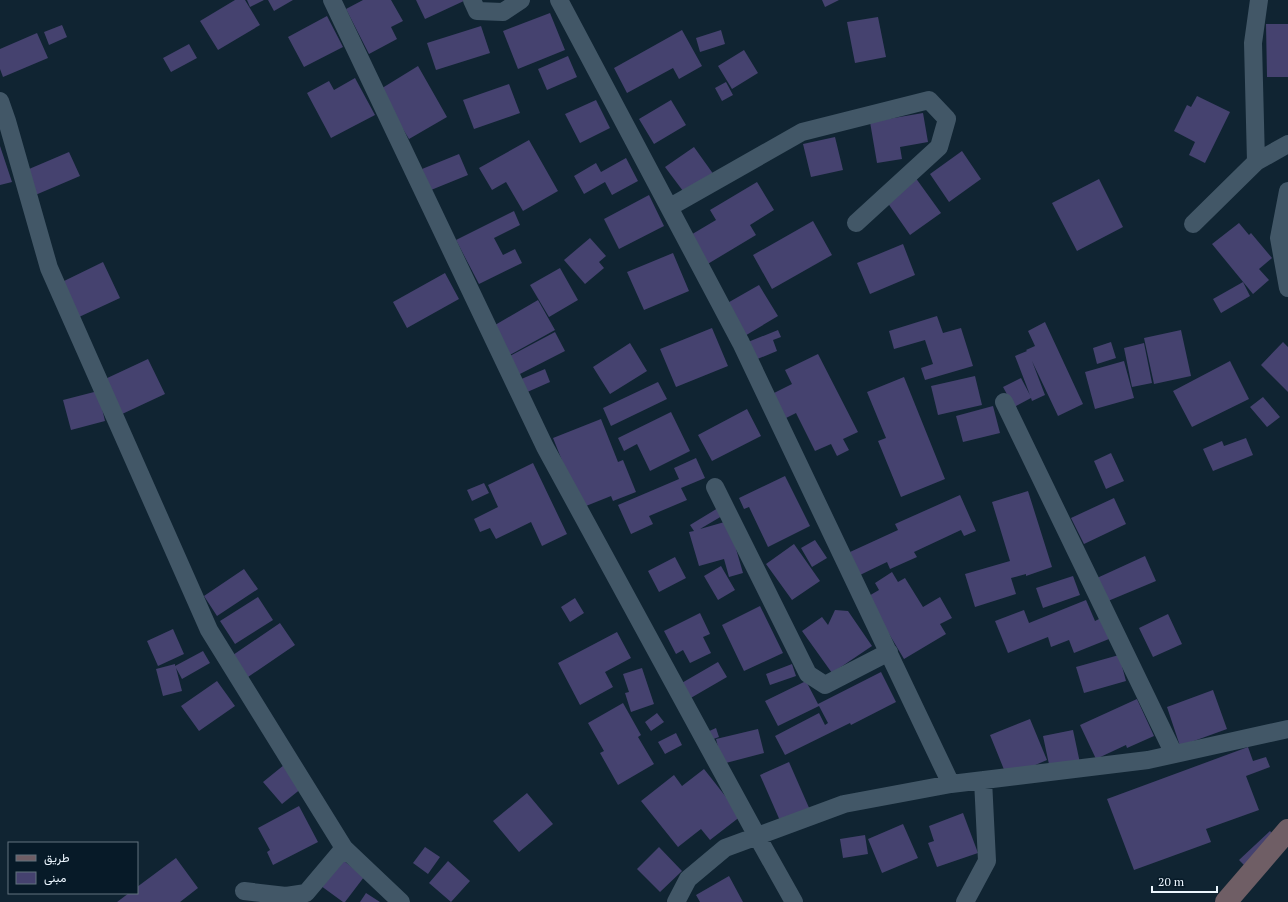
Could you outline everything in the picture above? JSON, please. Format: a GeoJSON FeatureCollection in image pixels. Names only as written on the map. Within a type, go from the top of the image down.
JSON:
{"type":"FeatureCollection","features":[{"type":"Feature","properties":{"kind":"main road"},"geometry":{"type":"LineString","coordinates":[[1226,902],[1288,830]]}},
{"type":"Feature","properties":{"kind":"street"},"geometry":{"type":"LineString","coordinates":[[332,0],[545,447],[794,902]]}},
{"type":"Feature","properties":{"kind":"street"},"geometry":{"type":"LineString","coordinates":[[472,0],[477,11],[503,12],[521,0]]}},
{"type":"Feature","properties":{"kind":"street"},"geometry":{"type":"LineString","coordinates":[[559,0],[741,343],[951,784]]}},
{"type":"Feature","properties":{"kind":"street"},"geometry":{"type":"LineString","coordinates":[[1256,162],[1253,43],[1259,0]]}},
{"type":"Feature","properties":{"kind":"street"},"geometry":{"type":"LineString","coordinates":[[670,207],[802,132],[929,100],[947,119],[939,147],[856,223]]}},
{"type":"Feature","properties":{"kind":"street"},"geometry":{"type":"LineString","coordinates":[[0,101],[49,268],[209,630],[344,848],[401,902]]}},
{"type":"Feature","properties":{"kind":"street"},"geometry":{"type":"LineString","coordinates":[[1193,224],[1256,162],[1288,144]]}},
{"type":"Feature","properties":{"kind":"street"},"geometry":{"type":"LineString","coordinates":[[1288,191],[1279,238],[1288,288]]}},
{"type":"Feature","properties":{"kind":"street"},"geometry":{"type":"LineString","coordinates":[[1004,402],[1174,754]]}},
{"type":"Feature","properties":{"kind":"street"},"geometry":{"type":"LineString","coordinates":[[715,487],[808,674],[825,685],[889,652]]}},
{"type":"Feature","properties":{"kind":"street"},"geometry":{"type":"LineString","coordinates":[[676,902],[688,879],[725,848],[844,804],[951,784],[1148,760],[1288,729]]}},
{"type":"Feature","properties":{"kind":"street"},"geometry":{"type":"LineString","coordinates":[[965,902],[988,861],[983,780]]}},
{"type":"Feature","properties":{"kind":"street"},"geometry":{"type":"LineString","coordinates":[[244,891],[286,896],[306,893],[344,848]]}},
{"type":"Feature","properties":{"kind":"building"},"geometry":{"type":"Polygon","coordinates":[[[235,0],[245,0],[260,25],[218,50],[200,21],[235,0]]]}},
{"type":"Feature","properties":{"kind":"building"},"geometry":{"type":"Polygon","coordinates":[[[247,0],[264,0],[250,7],[247,0]]]}},
{"type":"Feature","properties":{"kind":"building"},"geometry":{"type":"Polygon","coordinates":[[[268,0],[293,0],[274,11],[268,0]]]}},
{"type":"Feature","properties":{"kind":"building"},"geometry":{"type":"Polygon","coordinates":[[[363,0],[391,0],[403,21],[391,27],[397,39],[369,54],[346,9],[363,0]]]}},
{"type":"Feature","properties":{"kind":"building"},"geometry":{"type":"Polygon","coordinates":[[[416,0],[466,0],[425,19],[416,0]]]}},
{"type":"Feature","properties":{"kind":"building"},"geometry":{"type":"Polygon","coordinates":[[[822,0],[839,0],[825,7],[822,0]]]}},
{"type":"Feature","properties":{"kind":"building"},"geometry":{"type":"Polygon","coordinates":[[[550,13],[565,50],[518,69],[503,31],[550,13]]]}},
{"type":"Feature","properties":{"kind":"building"},"geometry":{"type":"Polygon","coordinates":[[[327,16],[343,47],[304,67],[288,37],[327,16]]]}},
{"type":"Feature","properties":{"kind":"building"},"geometry":{"type":"Polygon","coordinates":[[[878,17],[886,57],[855,63],[847,22],[878,17]]]}},
{"type":"Feature","properties":{"kind":"building"},"geometry":{"type":"Polygon","coordinates":[[[1266,24],[1288,24],[1288,77],[1267,77],[1266,24]]]}},
{"type":"Feature","properties":{"kind":"building"},"geometry":{"type":"Polygon","coordinates":[[[62,25],[67,37],[49,45],[44,32],[62,25]]]}},
{"type":"Feature","properties":{"kind":"building"},"geometry":{"type":"Polygon","coordinates":[[[481,26],[490,53],[436,70],[427,43],[481,26]]]}},
{"type":"Feature","properties":{"kind":"building"},"geometry":{"type":"Polygon","coordinates":[[[682,30],[702,66],[679,79],[673,68],[627,93],[614,68],[682,30]]]}},
{"type":"Feature","properties":{"kind":"building"},"geometry":{"type":"Polygon","coordinates":[[[721,30],[725,44],[700,52],[696,38],[721,30]]]}},
{"type":"Feature","properties":{"kind":"building"},"geometry":{"type":"Polygon","coordinates":[[[37,33],[48,58],[3,77],[0,69],[0,49],[37,33]]]}},
{"type":"Feature","properties":{"kind":"building"},"geometry":{"type":"Polygon","coordinates":[[[189,44],[197,58],[171,72],[163,58],[189,44]]]}},
{"type":"Feature","properties":{"kind":"building"},"geometry":{"type":"Polygon","coordinates":[[[744,50],[758,73],[732,89],[718,66],[744,50]]]}},
{"type":"Feature","properties":{"kind":"building"},"geometry":{"type":"Polygon","coordinates":[[[568,56],[577,77],[547,90],[538,69],[568,56]]]}},
{"type":"Feature","properties":{"kind":"building"},"geometry":{"type":"Polygon","coordinates":[[[418,66],[447,117],[409,139],[379,90],[418,66]]]}},
{"type":"Feature","properties":{"kind":"building"},"geometry":{"type":"Polygon","coordinates":[[[355,78],[375,115],[331,138],[307,93],[329,81],[334,90],[355,78]]]}},
{"type":"Feature","properties":{"kind":"building"},"geometry":{"type":"Polygon","coordinates":[[[726,82],[733,95],[722,101],[715,88],[726,82]]]}},
{"type":"Feature","properties":{"kind":"building"},"geometry":{"type":"Polygon","coordinates":[[[509,84],[520,113],[474,129],[463,100],[509,84]]]}},
{"type":"Feature","properties":{"kind":"building"},"geometry":{"type":"Polygon","coordinates":[[[1197,96],[1230,112],[1205,163],[1189,155],[1195,142],[1174,131],[1187,105],[1191,107],[1197,96]]]}},
{"type":"Feature","properties":{"kind":"building"},"geometry":{"type":"Polygon","coordinates":[[[596,100],[610,128],[580,143],[565,114],[596,100]]]}},
{"type":"Feature","properties":{"kind":"building"},"geometry":{"type":"Polygon","coordinates":[[[671,100],[686,125],[654,144],[639,119],[671,100]]]}},
{"type":"Feature","properties":{"kind":"building"},"geometry":{"type":"Polygon","coordinates":[[[923,113],[928,142],[900,147],[902,159],[877,163],[870,122],[923,113]]]}},
{"type":"Feature","properties":{"kind":"building"},"geometry":{"type":"Polygon","coordinates":[[[835,137],[843,170],[811,177],[803,144],[835,137]]]}},
{"type":"Feature","properties":{"kind":"building"},"geometry":{"type":"Polygon","coordinates":[[[529,140],[558,191],[523,211],[506,182],[492,190],[479,168],[529,140]]]}},
{"type":"Feature","properties":{"kind":"building"},"geometry":{"type":"Polygon","coordinates":[[[0,146],[12,182],[0,185],[0,146]]]}},
{"type":"Feature","properties":{"kind":"building"},"geometry":{"type":"Polygon","coordinates":[[[694,147],[714,175],[686,195],[665,167],[694,147]]]}},
{"type":"Feature","properties":{"kind":"building"},"geometry":{"type":"Polygon","coordinates":[[[962,151],[981,179],[949,202],[930,174],[962,151]]]}},
{"type":"Feature","properties":{"kind":"building"},"geometry":{"type":"Polygon","coordinates":[[[69,152],[80,176],[33,196],[22,172],[69,152]]]}},
{"type":"Feature","properties":{"kind":"building"},"geometry":{"type":"Polygon","coordinates":[[[459,154],[468,175],[431,190],[422,169],[459,154]]]}},
{"type":"Feature","properties":{"kind":"building"},"geometry":{"type":"Polygon","coordinates":[[[626,158],[638,181],[612,195],[605,182],[584,194],[574,176],[596,163],[601,172],[626,158]]]}},
{"type":"Feature","properties":{"kind":"building"},"geometry":{"type":"Polygon","coordinates":[[[915,177],[941,213],[910,235],[885,199],[915,177]]]}},
{"type":"Feature","properties":{"kind":"building"},"geometry":{"type":"Polygon","coordinates":[[[1099,179],[1123,227],[1077,251],[1052,203],[1099,179]]]}},
{"type":"Feature","properties":{"kind":"building"},"geometry":{"type":"Polygon","coordinates":[[[757,182],[774,210],[750,225],[756,235],[706,265],[689,236],[716,220],[710,210],[757,182]]]}},
{"type":"Feature","properties":{"kind":"building"},"geometry":{"type":"Polygon","coordinates":[[[649,195],[664,226],[619,249],[604,219],[649,195]]]}},
{"type":"Feature","properties":{"kind":"building"},"geometry":{"type":"Polygon","coordinates":[[[514,211],[520,225],[494,238],[503,255],[515,249],[522,263],[479,284],[456,240],[514,211]]]}},
{"type":"Feature","properties":{"kind":"building"},"geometry":{"type":"Polygon","coordinates":[[[813,221],[832,255],[772,289],[753,255],[813,221]]]}},
{"type":"Feature","properties":{"kind":"building"},"geometry":{"type":"Polygon","coordinates":[[[1239,223],[1249,235],[1251,233],[1272,258],[1259,269],[1269,280],[1253,294],[1212,244],[1239,223]]]}},
{"type":"Feature","properties":{"kind":"building"},"geometry":{"type":"Polygon","coordinates":[[[590,238],[606,256],[599,262],[604,268],[585,284],[564,260],[590,238]]]}},
{"type":"Feature","properties":{"kind":"building"},"geometry":{"type":"Polygon","coordinates":[[[903,244],[915,275],[870,294],[857,263],[903,244]]]}},
{"type":"Feature","properties":{"kind":"building"},"geometry":{"type":"Polygon","coordinates":[[[673,253],[689,291],[644,310],[627,272],[673,253]]]}},
{"type":"Feature","properties":{"kind":"building"},"geometry":{"type":"Polygon","coordinates":[[[103,262],[120,298],[79,317],[62,282],[103,262]]]}},
{"type":"Feature","properties":{"kind":"building"},"geometry":{"type":"Polygon","coordinates":[[[560,268],[578,300],[549,317],[530,285],[560,268]]]}},
{"type":"Feature","properties":{"kind":"building"},"geometry":{"type":"Polygon","coordinates":[[[445,273],[459,299],[407,328],[393,302],[445,273]]]}},
{"type":"Feature","properties":{"kind":"building"},"geometry":{"type":"Polygon","coordinates":[[[1243,282],[1250,296],[1221,313],[1213,299],[1243,282]]]}},
{"type":"Feature","properties":{"kind":"building"},"geometry":{"type":"Polygon","coordinates":[[[759,285],[778,316],[743,337],[724,305],[759,285]]]}},
{"type":"Feature","properties":{"kind":"building"},"geometry":{"type":"Polygon","coordinates":[[[538,300],[555,330],[506,357],[490,328],[538,300]]]}},
{"type":"Feature","properties":{"kind":"building"},"geometry":{"type":"Polygon","coordinates":[[[937,316],[943,333],[961,328],[973,366],[925,380],[921,368],[933,364],[925,340],[894,349],[889,331],[937,316]]]}},
{"type":"Feature","properties":{"kind":"building"},"geometry":{"type":"Polygon","coordinates":[[[1045,322],[1083,404],[1058,416],[1032,361],[1045,395],[1032,401],[1031,398],[1014,407],[1003,387],[1021,378],[1030,395],[1015,356],[1035,346],[1028,331],[1045,322]]]}},
{"type":"Feature","properties":{"kind":"building"},"geometry":{"type":"Polygon","coordinates":[[[712,328],[728,366],[676,387],[660,349],[712,328]]]}},
{"type":"Feature","properties":{"kind":"building"},"geometry":{"type":"Polygon","coordinates":[[[778,330],[781,337],[773,340],[777,351],[755,360],[748,342],[778,330]]]}},
{"type":"Feature","properties":{"kind":"building"},"geometry":{"type":"Polygon","coordinates":[[[1181,330],[1191,376],[1154,384],[1144,338],[1181,330]]]}},
{"type":"Feature","properties":{"kind":"building"},"geometry":{"type":"Polygon","coordinates":[[[555,332],[565,351],[516,376],[506,358],[555,332]]]}},
{"type":"Feature","properties":{"kind":"building"},"geometry":{"type":"Polygon","coordinates":[[[1111,342],[1116,358],[1097,364],[1093,348],[1111,342]]]}},
{"type":"Feature","properties":{"kind":"building"},"geometry":{"type":"Polygon","coordinates":[[[1283,342],[1288,347],[1288,392],[1261,365],[1283,342]]]}},
{"type":"Feature","properties":{"kind":"building"},"geometry":{"type":"Polygon","coordinates":[[[630,343],[647,371],[610,394],[593,367],[630,343]]]}},
{"type":"Feature","properties":{"kind":"building"},"geometry":{"type":"Polygon","coordinates":[[[1144,343],[1152,383],[1132,387],[1124,348],[1144,343]]]}},
{"type":"Feature","properties":{"kind":"building"},"geometry":{"type":"Polygon","coordinates":[[[818,354],[858,432],[843,439],[849,450],[837,456],[831,444],[815,451],[796,413],[784,419],[772,394],[792,384],[785,370],[818,354]]]}},
{"type":"Feature","properties":{"kind":"building"},"geometry":{"type":"Polygon","coordinates":[[[148,359],[165,394],[120,415],[103,380],[148,359]]]}},
{"type":"Feature","properties":{"kind":"building"},"geometry":{"type":"Polygon","coordinates":[[[1124,361],[1134,398],[1095,409],[1085,372],[1124,361]]]}},
{"type":"Feature","properties":{"kind":"building"},"geometry":{"type":"Polygon","coordinates":[[[1230,361],[1249,399],[1192,427],[1173,391],[1230,361]]]}},
{"type":"Feature","properties":{"kind":"building"},"geometry":{"type":"Polygon","coordinates":[[[545,369],[550,382],[525,393],[519,380],[545,369]]]}},
{"type":"Feature","properties":{"kind":"building"},"geometry":{"type":"Polygon","coordinates":[[[975,376],[982,405],[938,415],[931,386],[975,376]]]}},
{"type":"Feature","properties":{"kind":"building"},"geometry":{"type":"Polygon","coordinates":[[[904,377],[945,479],[901,497],[878,441],[886,438],[867,392],[904,377]]]}},
{"type":"Feature","properties":{"kind":"building"},"geometry":{"type":"Polygon","coordinates":[[[658,382],[667,399],[611,426],[603,408],[658,382]]]}},
{"type":"Feature","properties":{"kind":"building"},"geometry":{"type":"Polygon","coordinates":[[[98,391],[105,421],[71,430],[63,400],[98,391]]]}},
{"type":"Feature","properties":{"kind":"building"},"geometry":{"type":"Polygon","coordinates":[[[1263,397],[1280,417],[1267,427],[1250,407],[1263,397]]]}},
{"type":"Feature","properties":{"kind":"building"},"geometry":{"type":"Polygon","coordinates":[[[993,406],[1000,433],[963,442],[956,416],[993,406]]]}},
{"type":"Feature","properties":{"kind":"building"},"geometry":{"type":"Polygon","coordinates":[[[747,409],[761,436],[712,461],[698,435],[747,409]]]}},
{"type":"Feature","properties":{"kind":"building"},"geometry":{"type":"Polygon","coordinates":[[[671,412],[690,451],[650,471],[637,444],[624,451],[618,438],[671,412]]]}},
{"type":"Feature","properties":{"kind":"building"},"geometry":{"type":"Polygon","coordinates":[[[601,419],[618,462],[623,460],[636,492],[613,501],[611,496],[581,508],[553,438],[601,419]]]}},
{"type":"Feature","properties":{"kind":"building"},"geometry":{"type":"Polygon","coordinates":[[[1246,438],[1253,455],[1213,471],[1203,449],[1222,441],[1224,446],[1246,438]]]}},
{"type":"Feature","properties":{"kind":"building"},"geometry":{"type":"Polygon","coordinates":[[[1111,453],[1124,481],[1106,489],[1094,461],[1111,453]]]}},
{"type":"Feature","properties":{"kind":"building"},"geometry":{"type":"Polygon","coordinates":[[[696,458],[705,478],[681,488],[687,500],[649,516],[653,524],[631,534],[618,505],[679,479],[674,468],[696,458]]]}},
{"type":"Feature","properties":{"kind":"building"},"geometry":{"type":"Polygon","coordinates":[[[533,463],[567,534],[542,546],[531,522],[496,539],[490,528],[480,532],[474,519],[498,507],[488,485],[533,463]]]}},
{"type":"Feature","properties":{"kind":"building"},"geometry":{"type":"Polygon","coordinates":[[[785,476],[810,526],[768,547],[749,507],[744,509],[739,498],[785,476]]]}},
{"type":"Feature","properties":{"kind":"building"},"geometry":{"type":"Polygon","coordinates":[[[484,483],[489,493],[472,501],[467,490],[484,483]]]}},
{"type":"Feature","properties":{"kind":"building"},"geometry":{"type":"Polygon","coordinates":[[[1028,491],[1052,567],[1026,576],[1026,574],[1011,578],[1016,594],[975,607],[965,574],[1010,561],[992,502],[1028,491]]]}},
{"type":"Feature","properties":{"kind":"building"},"geometry":{"type":"Polygon","coordinates":[[[960,495],[976,531],[964,536],[961,530],[914,552],[917,557],[890,569],[887,562],[860,575],[850,552],[898,530],[895,524],[960,495]]]}},
{"type":"Feature","properties":{"kind":"building"},"geometry":{"type":"Polygon","coordinates":[[[1114,498],[1126,524],[1084,544],[1071,518],[1114,498]]]}},
{"type":"Feature","properties":{"kind":"building"},"geometry":{"type":"Polygon","coordinates":[[[718,508],[722,516],[700,529],[728,521],[743,573],[729,577],[724,559],[699,566],[689,532],[694,531],[690,525],[718,508]]]}},
{"type":"Feature","properties":{"kind":"building"},"geometry":{"type":"Polygon","coordinates":[[[815,540],[827,558],[812,567],[801,548],[815,540]]]}},
{"type":"Feature","properties":{"kind":"building"},"geometry":{"type":"Polygon","coordinates":[[[794,544],[820,581],[792,600],[766,564],[794,544]]]}},
{"type":"Feature","properties":{"kind":"building"},"geometry":{"type":"Polygon","coordinates":[[[1145,556],[1156,581],[1108,601],[1097,578],[1145,556]]]}},
{"type":"Feature","properties":{"kind":"building"},"geometry":{"type":"Polygon","coordinates":[[[675,557],[686,578],[659,592],[648,571],[675,557]]]}},
{"type":"Feature","properties":{"kind":"building"},"geometry":{"type":"Polygon","coordinates":[[[721,566],[735,590],[718,600],[704,576],[721,566]]]}},
{"type":"Feature","properties":{"kind":"building"},"geometry":{"type":"Polygon","coordinates":[[[244,569],[258,589],[217,616],[204,596],[244,569]]]}},
{"type":"Feature","properties":{"kind":"building"},"geometry":{"type":"Polygon","coordinates":[[[892,572],[898,582],[905,578],[923,607],[940,597],[952,618],[940,624],[946,634],[904,659],[867,597],[879,590],[875,583],[892,572]]]}},
{"type":"Feature","properties":{"kind":"building"},"geometry":{"type":"Polygon","coordinates":[[[1073,576],[1080,595],[1043,608],[1036,588],[1073,576]]]}},
{"type":"Feature","properties":{"kind":"building"},"geometry":{"type":"Polygon","coordinates":[[[258,597],[273,620],[235,644],[220,621],[258,597]]]}},
{"type":"Feature","properties":{"kind":"building"},"geometry":{"type":"Polygon","coordinates":[[[575,598],[584,613],[570,622],[561,607],[575,598]]]}},
{"type":"Feature","properties":{"kind":"building"},"geometry":{"type":"Polygon","coordinates":[[[1086,600],[1095,621],[1101,618],[1109,639],[1074,653],[1069,640],[1051,647],[1048,637],[1008,653],[995,621],[1024,610],[1029,623],[1086,600]]]}},
{"type":"Feature","properties":{"kind":"building"},"geometry":{"type":"Polygon","coordinates":[[[760,606],[783,653],[744,671],[722,625],[760,606]]]}},
{"type":"Feature","properties":{"kind":"building"},"geometry":{"type":"Polygon","coordinates":[[[835,610],[848,611],[872,646],[832,673],[802,631],[822,617],[828,625],[835,610]]]}},
{"type":"Feature","properties":{"kind":"building"},"geometry":{"type":"Polygon","coordinates":[[[700,613],[710,634],[703,637],[711,653],[690,663],[683,650],[676,654],[664,631],[700,613]]]}},
{"type":"Feature","properties":{"kind":"building"},"geometry":{"type":"Polygon","coordinates":[[[1168,614],[1182,644],[1153,657],[1139,628],[1168,614]]]}},
{"type":"Feature","properties":{"kind":"building"},"geometry":{"type":"Polygon","coordinates":[[[280,623],[295,645],[248,677],[233,655],[280,623]]]}},
{"type":"Feature","properties":{"kind":"building"},"geometry":{"type":"Polygon","coordinates":[[[173,629],[184,654],[158,666],[147,641],[173,629]]]}},
{"type":"Feature","properties":{"kind":"building"},"geometry":{"type":"Polygon","coordinates":[[[617,632],[631,658],[605,672],[613,687],[580,705],[558,663],[617,632]]]}},
{"type":"Feature","properties":{"kind":"building"},"geometry":{"type":"Polygon","coordinates":[[[203,651],[210,663],[182,679],[176,668],[182,691],[163,696],[156,669],[175,664],[175,666],[203,651]]]}},
{"type":"Feature","properties":{"kind":"building"},"geometry":{"type":"Polygon","coordinates":[[[1119,655],[1126,681],[1084,693],[1076,667],[1119,655]]]}},
{"type":"Feature","properties":{"kind":"building"},"geometry":{"type":"Polygon","coordinates":[[[718,662],[727,677],[689,699],[680,684],[718,662]]]}},
{"type":"Feature","properties":{"kind":"building"},"geometry":{"type":"Polygon","coordinates":[[[792,664],[796,676],[770,685],[766,674],[792,664]]]}},
{"type":"Feature","properties":{"kind":"building"},"geometry":{"type":"Polygon","coordinates":[[[642,668],[654,704],[631,712],[625,693],[629,692],[623,674],[642,668]]]}},
{"type":"Feature","properties":{"kind":"building"},"geometry":{"type":"Polygon","coordinates":[[[881,672],[896,702],[851,725],[850,723],[785,755],[775,736],[819,713],[825,725],[828,723],[819,706],[778,726],[765,701],[806,681],[818,704],[881,672]]]}},
{"type":"Feature","properties":{"kind":"building"},"geometry":{"type":"Polygon","coordinates":[[[217,681],[235,706],[199,731],[181,706],[217,681]]]}},
{"type":"Feature","properties":{"kind":"building"},"geometry":{"type":"Polygon","coordinates":[[[1213,690],[1227,729],[1180,746],[1167,707],[1213,690]]]}},
{"type":"Feature","properties":{"kind":"building"},"geometry":{"type":"Polygon","coordinates":[[[1137,699],[1154,736],[1127,748],[1126,745],[1096,759],[1080,725],[1137,699]]]}},
{"type":"Feature","properties":{"kind":"building"},"geometry":{"type":"Polygon","coordinates":[[[623,703],[641,735],[638,737],[654,764],[618,785],[600,753],[604,751],[588,723],[623,703]]]}},
{"type":"Feature","properties":{"kind":"building"},"geometry":{"type":"Polygon","coordinates":[[[657,713],[664,722],[651,731],[645,722],[657,713]]]}},
{"type":"Feature","properties":{"kind":"building"},"geometry":{"type":"Polygon","coordinates":[[[1030,719],[1047,760],[1007,777],[990,735],[1030,719]]]}},
{"type":"Feature","properties":{"kind":"building"},"geometry":{"type":"Polygon","coordinates":[[[716,728],[719,737],[708,741],[705,733],[716,728]]]}},
{"type":"Feature","properties":{"kind":"building"},"geometry":{"type":"Polygon","coordinates":[[[758,729],[764,753],[722,764],[716,739],[758,729]]]}},
{"type":"Feature","properties":{"kind":"building"},"geometry":{"type":"Polygon","coordinates":[[[1073,730],[1080,763],[1050,769],[1043,736],[1073,730]]]}},
{"type":"Feature","properties":{"kind":"building"},"geometry":{"type":"Polygon","coordinates":[[[676,733],[682,745],[665,754],[658,742],[676,733]]]}},
{"type":"Feature","properties":{"kind":"building"},"geometry":{"type":"Polygon","coordinates":[[[1248,747],[1253,761],[1266,757],[1270,767],[1246,776],[1259,810],[1206,829],[1211,842],[1134,870],[1107,799],[1248,747]]]}},
{"type":"Feature","properties":{"kind":"building"},"geometry":{"type":"Polygon","coordinates":[[[789,762],[810,810],[781,823],[760,775],[789,762]]]}},
{"type":"Feature","properties":{"kind":"building"},"geometry":{"type":"Polygon","coordinates":[[[284,765],[302,788],[282,804],[263,782],[284,765]]]}},
{"type":"Feature","properties":{"kind":"building"},"geometry":{"type":"Polygon","coordinates":[[[704,769],[741,816],[710,840],[701,829],[678,847],[641,801],[674,775],[682,786],[704,769]]]}},
{"type":"Feature","properties":{"kind":"building"},"geometry":{"type":"Polygon","coordinates":[[[527,793],[553,824],[519,852],[493,821],[527,793]]]}},
{"type":"Feature","properties":{"kind":"building"},"geometry":{"type":"Polygon","coordinates":[[[299,806],[318,842],[273,865],[267,852],[270,850],[258,828],[299,806]]]}},
{"type":"Feature","properties":{"kind":"building"},"geometry":{"type":"Polygon","coordinates":[[[963,813],[978,853],[937,867],[928,843],[934,841],[929,826],[963,813]]]}},
{"type":"Feature","properties":{"kind":"building"},"geometry":{"type":"Polygon","coordinates":[[[903,824],[918,858],[882,873],[868,839],[903,824]]]}},
{"type":"Feature","properties":{"kind":"building"},"geometry":{"type":"Polygon","coordinates":[[[1270,831],[1279,841],[1252,873],[1239,860],[1270,831]]]}},
{"type":"Feature","properties":{"kind":"building"},"geometry":{"type":"Polygon","coordinates":[[[865,835],[868,854],[843,858],[840,839],[865,835]]]}},
{"type":"Feature","properties":{"kind":"building"},"geometry":{"type":"Polygon","coordinates":[[[425,847],[440,857],[428,874],[413,863],[425,847]]]}},
{"type":"Feature","properties":{"kind":"building"},"geometry":{"type":"Polygon","coordinates":[[[659,847],[682,871],[660,892],[637,869],[659,847]]]}},
{"type":"Feature","properties":{"kind":"building"},"geometry":{"type":"Polygon","coordinates":[[[338,856],[364,877],[345,902],[317,883],[338,856]]]}},
{"type":"Feature","properties":{"kind":"building"},"geometry":{"type":"Polygon","coordinates":[[[176,858],[198,888],[180,902],[117,902],[128,894],[138,894],[138,886],[176,858]]]}},
{"type":"Feature","properties":{"kind":"building"},"geometry":{"type":"Polygon","coordinates":[[[448,861],[470,881],[451,902],[429,883],[448,861]]]}},
{"type":"Feature","properties":{"kind":"building"},"geometry":{"type":"Polygon","coordinates":[[[729,876],[743,902],[700,902],[696,895],[729,876]]]}},
{"type":"Feature","properties":{"kind":"building"},"geometry":{"type":"Polygon","coordinates":[[[366,893],[380,902],[360,902],[366,893]]]}}]}
